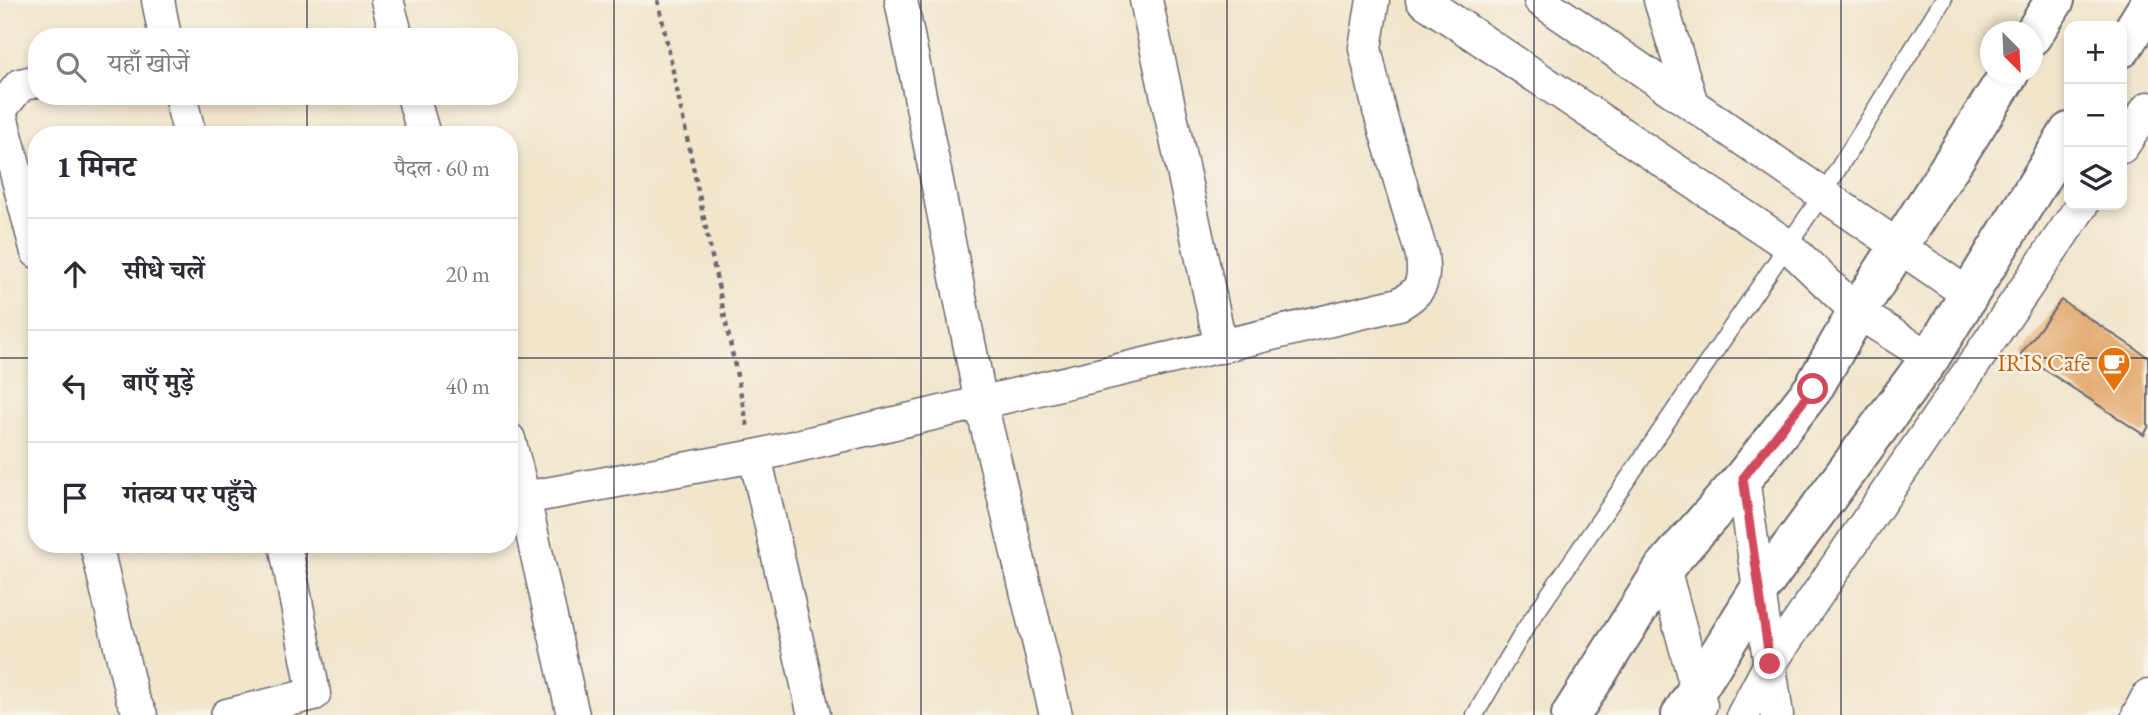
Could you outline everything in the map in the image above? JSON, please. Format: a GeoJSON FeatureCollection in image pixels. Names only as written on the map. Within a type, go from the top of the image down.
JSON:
{"type":"FeatureCollection","features":[{"type":"Feature","properties":{"kind":"street"},"geometry":{"type":"LineString","coordinates":[[158,0],[163,28]]}},
{"type":"Feature","properties":{"kind":"street"},"geometry":{"type":"LineString","coordinates":[[387,0],[395,28]]}},
{"type":"Feature","properties":{"kind":"street"},"geometry":{"type":"LineString","coordinates":[[901,0],[981,403],[1056,715]]}},
{"type":"Feature","properties":{"kind":"street"},"geometry":{"type":"LineString","coordinates":[[1146,0],[1221,346]]}},
{"type":"Feature","properties":{"kind":"street"},"geometry":{"type":"LineString","coordinates":[[524,498],[755,456],[1399,304],[1418,294],[1425,278],[1422,255],[1379,110],[1365,48],[1373,0]]}},
{"type":"Feature","properties":{"kind":"street"},"geometry":{"type":"LineString","coordinates":[[1422,0],[1786,244],[1857,312],[1930,358]]}},
{"type":"Feature","properties":{"kind":"street"},"geometry":{"type":"LineString","coordinates":[[1540,0],[1568,10],[1692,104],[1968,293]]}},
{"type":"Feature","properties":{"kind":"street"},"geometry":{"type":"LineString","coordinates":[[1660,0],[1692,104]]}},
{"type":"Feature","properties":{"kind":"street"},"geometry":{"type":"LineString","coordinates":[[2042,21],[2055,0]]}},
{"type":"Feature","properties":{"kind":"street"},"geometry":{"type":"LineString","coordinates":[[2127,40],[2148,6]]}},
{"type":"Feature","properties":{"kind":"street"},"geometry":{"type":"LineString","coordinates":[[28,83],[20,85],[0,111],[28,218]]}},
{"type":"Feature","properties":{"kind":"street"},"geometry":{"type":"LineString","coordinates":[[1571,715],[1664,568],[1743,478],[1813,389],[1857,312],[2003,84]]}},
{"type":"Feature","properties":{"kind":"street"},"geometry":{"type":"LineString","coordinates":[[182,105],[188,126]]}},
{"type":"Feature","properties":{"kind":"street"},"geometry":{"type":"LineString","coordinates":[[416,105],[421,126]]}},
{"type":"Feature","properties":{"kind":"street"},"geometry":{"type":"LineString","coordinates":[[2127,140],[2148,108]]}},
{"type":"Feature","properties":{"kind":"street"},"geometry":{"type":"LineString","coordinates":[[1694,706],[1759,590],[1930,358],[2064,140]]}},
{"type":"Feature","properties":{"kind":"street"},"geometry":{"type":"LineString","coordinates":[[1743,715],[1770,664],[2079,210]]}},
{"type":"Feature","properties":{"kind":"street"},"geometry":{"type":"LineString","coordinates":[[755,456],[814,715]]}},
{"type":"Feature","properties":{"kind":"street"},"geometry":{"type":"LineString","coordinates":[[518,474],[573,715]]}},
{"type":"Feature","properties":{"kind":"street"},"geometry":{"type":"LineString","coordinates":[[1743,478],[1777,715]]}},
{"type":"Feature","properties":{"kind":"street"},"geometry":{"type":"LineString","coordinates":[[98,553],[132,697],[141,715]]}},
{"type":"Feature","properties":{"kind":"street"},"geometry":{"type":"LineString","coordinates":[[227,715],[318,704],[287,553]]}},
{"type":"Feature","properties":{"kind":"street"},"geometry":{"type":"LineString","coordinates":[[1664,568],[1694,706]]}},
{"type":"Feature","properties":{"kind":"street"},"geometry":{"type":"LineString","coordinates":[[2138,715],[2148,696]]}},
{"type":"Feature","properties":{"kind":"lane"},"geometry":{"type":"LineString","coordinates":[[1475,715],[1525,629],[1822,195],[1943,0]]}},
{"type":"Feature","properties":{"kind":"path"},"geometry":{"type":"LineString","coordinates":[[658,0],[755,456]]}},
{"type":"Feature","properties":{"kind":"building","name":"IRIS Cafe"},"geometry":{"type":"Polygon","coordinates":[[[2061,300],[2148,357],[2148,428],[2144,435],[2021,354],[2061,300]]]}},
{"type":"Feature","properties":{"kind":"place","name":"IRIS Cafe"},"geometry":{"type":"Point","coordinates":[2114,393]}},
{"type":"Feature","properties":{"kind":"route"},"geometry":{"type":"LineString","coordinates":[[1770,664],[1743,478],[1813,389]]}}]}
